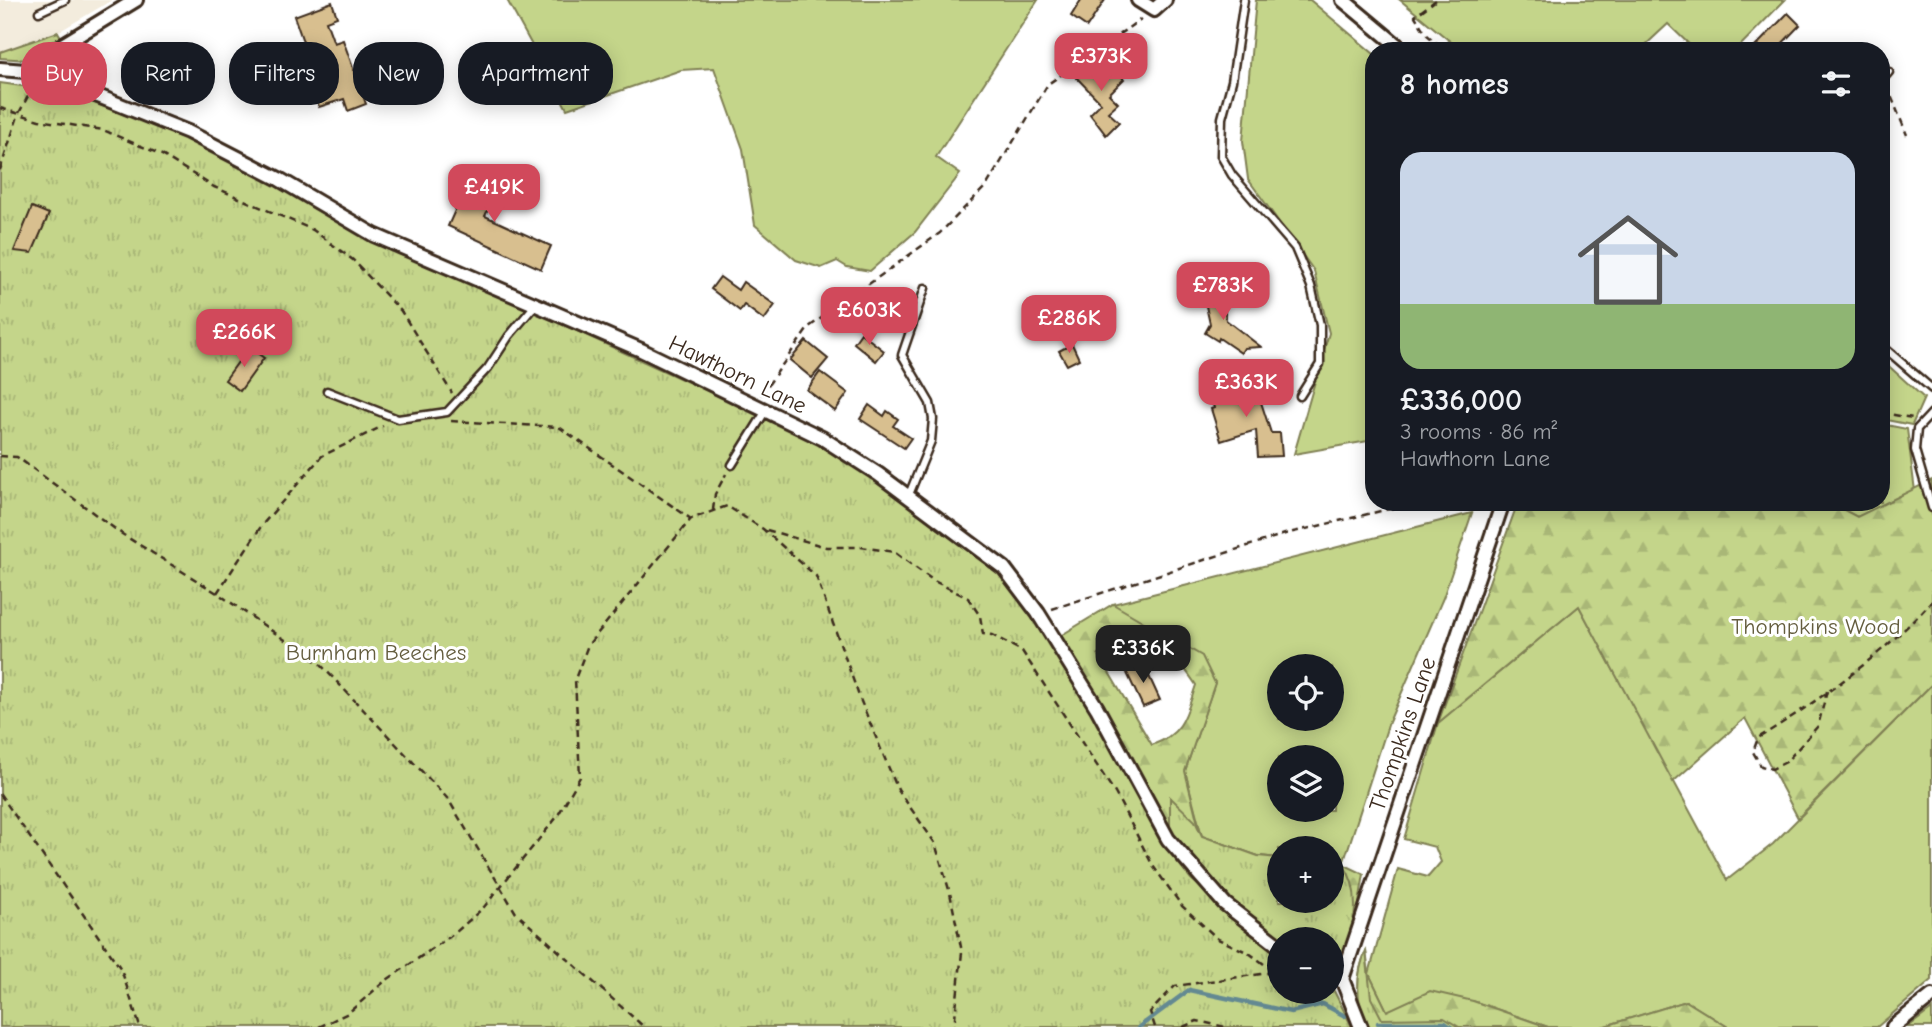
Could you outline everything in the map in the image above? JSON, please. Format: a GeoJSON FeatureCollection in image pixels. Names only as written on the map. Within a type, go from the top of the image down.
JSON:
{"type":"FeatureCollection","features":[{"type":"Feature","properties":{"kind":"street"},"geometry":{"type":"LineString","coordinates":[[64,42],[118,4],[136,0]]}},
{"type":"Feature","properties":{"kind":"street"},"geometry":{"type":"LineString","coordinates":[[1138,0],[1154,10],[1165,0]]}},
{"type":"Feature","properties":{"kind":"street"},"geometry":{"type":"LineString","coordinates":[[1343,0],[1394,42]]}},
{"type":"Feature","properties":{"kind":"street","name":"Hawthorn Lane"},"geometry":{"type":"LineString","coordinates":[[0,69],[21,71]]}},
{"type":"Feature","properties":{"kind":"street","name":"Hawthorn Lane"},"geometry":{"type":"LineString","coordinates":[[107,100],[188,132],[374,235],[641,350],[821,438],[908,496],[1004,568],[1038,613],[1132,769],[1168,839],[1225,904],[1267,937]]}},
{"type":"Feature","properties":{"kind":"street","name":"Thompkins Lane"},"geometry":{"type":"LineString","coordinates":[[1344,957],[1500,511]]}},
{"type":"Feature","properties":{"kind":"street"},"geometry":{"type":"LineString","coordinates":[[1344,992],[1361,1027]]}},
{"type":"Feature","properties":{"kind":"street"},"geometry":{"type":"LineString","coordinates":[[1894,1027],[1932,996]]}},
{"type":"Feature","properties":{"kind":"lane"},"geometry":{"type":"LineString","coordinates":[[39,12],[65,0]]}},
{"type":"Feature","properties":{"kind":"lane"},"geometry":{"type":"LineString","coordinates":[[1244,0],[1233,81],[1222,118],[1222,156],[1232,175],[1294,248],[1311,286],[1320,325],[1320,364],[1300,396]]}},
{"type":"Feature","properties":{"kind":"lane"},"geometry":{"type":"LineString","coordinates":[[908,496],[933,432],[930,403],[902,355],[925,288]]}},
{"type":"Feature","properties":{"kind":"lane"},"geometry":{"type":"LineString","coordinates":[[327,391],[398,419],[447,412],[488,368],[536,304]]}},
{"type":"Feature","properties":{"kind":"lane"},"geometry":{"type":"LineString","coordinates":[[1890,353],[1932,389]]}},
{"type":"Feature","properties":{"kind":"lane"},"geometry":{"type":"LineString","coordinates":[[732,465],[759,409]]}},
{"type":"Feature","properties":{"kind":"lane"},"geometry":{"type":"LineString","coordinates":[[1932,413],[1917,429],[1915,450],[1932,508]]}},
{"type":"Feature","properties":{"kind":"path"},"geometry":{"type":"LineString","coordinates":[[1435,42],[1426,34],[1415,16],[1436,0]]}},
{"type":"Feature","properties":{"kind":"path"},"geometry":{"type":"LineString","coordinates":[[759,409],[809,327],[940,233],[986,185],[1048,84],[1154,10]]}},
{"type":"Feature","properties":{"kind":"path"},"geometry":{"type":"LineString","coordinates":[[1890,90],[1907,135]]}},
{"type":"Feature","properties":{"kind":"path"},"geometry":{"type":"LineString","coordinates":[[0,170],[23,105]]}},
{"type":"Feature","properties":{"kind":"path"},"geometry":{"type":"LineString","coordinates":[[0,108],[103,130],[162,155],[214,187],[313,230],[353,260],[401,311],[446,380],[465,422]]}},
{"type":"Feature","properties":{"kind":"path"},"geometry":{"type":"LineString","coordinates":[[217,593],[262,525],[323,456],[398,419]]}},
{"type":"Feature","properties":{"kind":"path"},"geometry":{"type":"LineString","coordinates":[[438,421],[559,427],[691,519]]}},
{"type":"Feature","properties":{"kind":"path"},"geometry":{"type":"LineString","coordinates":[[0,456],[17,457],[122,534],[217,593],[320,664],[448,799],[516,913],[644,1027]]}},
{"type":"Feature","properties":{"kind":"path"},"geometry":{"type":"LineString","coordinates":[[713,512],[715,494],[732,465]]}},
{"type":"Feature","properties":{"kind":"path"},"geometry":{"type":"LineString","coordinates":[[319,1027],[348,1013],[384,982],[455,933],[484,907],[557,817],[580,777],[575,679],[588,645],[691,519],[727,506],[763,529],[816,576],[855,686],[898,790],[935,843],[950,893],[962,952],[954,1027]]}},
{"type":"Feature","properties":{"kind":"path"},"geometry":{"type":"LineString","coordinates":[[1038,613],[1285,534],[1381,511]]}},
{"type":"Feature","properties":{"kind":"path"},"geometry":{"type":"LineString","coordinates":[[763,529],[826,547],[862,547],[894,552],[934,581],[968,598],[980,616],[983,634],[992,635],[1022,651],[1115,793],[1153,866],[1182,906],[1218,939],[1249,953],[1267,966]]}},
{"type":"Feature","properties":{"kind":"path"},"geometry":{"type":"LineString","coordinates":[[1827,691],[1818,726],[1786,762],[1772,769],[1761,766],[1753,751],[1758,737],[1800,713],[1827,691],[1913,622],[1932,601]]}},
{"type":"Feature","properties":{"kind":"path"},"geometry":{"type":"LineString","coordinates":[[0,794],[121,970],[140,1027]]}},
{"type":"Feature","properties":{"kind":"path"},"geometry":{"type":"LineString","coordinates":[[1155,1027],[1150,1012],[1175,986],[1267,973]]}},
{"type":"Feature","properties":{"kind":"path"},"geometry":{"type":"LineString","coordinates":[[1183,1027],[1197,1021],[1226,1027]]}},
{"type":"Feature","properties":{"kind":"shaded area"},"geometry":{"type":"Polygon","coordinates":[[[0,0],[112,0],[50,37],[21,42],[21,46],[0,52],[0,0]]]}},
{"type":"Feature","properties":{"kind":"green space"},"geometry":{"type":"Polygon","coordinates":[[[507,0],[1038,0],[936,157],[960,174],[915,232],[870,271],[847,267],[837,261],[821,268],[796,260],[755,225],[743,149],[714,68],[681,70],[613,93],[613,42],[530,42],[507,0]]]}},
{"type":"Feature","properties":{"kind":"green space"},"geometry":{"type":"Polygon","coordinates":[[[1256,0],[1310,0],[1365,46],[1365,442],[1294,454],[1329,333],[1314,271],[1248,179],[1243,141],[1256,0]]]}},
{"type":"Feature","properties":{"kind":"green space"},"geometry":{"type":"Polygon","coordinates":[[[1400,0],[1785,0],[1744,42],[1687,42],[1668,24],[1649,42],[1451,42],[1400,0]]]}},
{"type":"Feature","properties":{"kind":"green space"},"geometry":{"type":"Polygon","coordinates":[[[58,32],[61,37],[54,42],[29,42],[58,32]]]}},
{"type":"Feature","properties":{"kind":"green space"},"geometry":{"type":"Polygon","coordinates":[[[21,45],[21,60],[0,58],[0,52],[21,45]]]}},
{"type":"Feature","properties":{"kind":"green space","name":"Burnham Beeches"},"geometry":{"type":"Polygon","coordinates":[[[0,83],[21,86],[21,105],[100,105],[186,138],[381,241],[777,423],[845,457],[986,556],[1036,619],[1122,764],[1161,841],[1191,879],[1267,945],[1267,1004],[1340,1004],[1352,1027],[0,1027],[0,83]]]}},
{"type":"Feature","properties":{"kind":"green space"},"geometry":{"type":"Polygon","coordinates":[[[1890,367],[1924,398],[1912,425],[1890,421],[1890,367]]]}},
{"type":"Feature","properties":{"kind":"green space"},"geometry":{"type":"Polygon","coordinates":[[[1890,426],[1907,429],[1915,491],[1890,502],[1890,426]]]}},
{"type":"Feature","properties":{"kind":"green space","name":"Thompkins Wood"},"geometry":{"type":"Polygon","coordinates":[[[1932,480],[1932,684],[1798,818],[1745,718],[1673,782],[1579,606],[1438,723],[1515,511],[1846,511],[1857,517],[1869,511],[1890,511],[1890,501],[1932,480]]]}},
{"type":"Feature","properties":{"kind":"green space"},"geometry":{"type":"Polygon","coordinates":[[[1846,511],[1870,511],[1857,517],[1846,511]]]}},
{"type":"Feature","properties":{"kind":"green space"},"geometry":{"type":"Polygon","coordinates":[[[1472,513],[1443,598],[1389,722],[1344,861],[1344,836],[1267,836],[1267,857],[1202,836],[1185,771],[1215,682],[1113,604],[1472,513]]]}},
{"type":"Feature","properties":{"kind":"green space"},"geometry":{"type":"Polygon","coordinates":[[[1113,604],[1202,656],[1215,683],[1185,771],[1201,836],[1267,857],[1267,897],[1170,832],[1060,636],[1113,604]],[[1126,639],[1098,654],[1152,745],[1177,729],[1186,714],[1196,685],[1175,657],[1150,643],[1126,639]]]}},
{"type":"Feature","properties":{"kind":"green space"},"geometry":{"type":"Polygon","coordinates":[[[1579,606],[1727,880],[1773,844],[1932,684],[1932,980],[1877,1027],[1728,1027],[1686,1001],[1602,1027],[1548,1027],[1473,1001],[1387,1011],[1369,974],[1398,869],[1428,877],[1441,862],[1435,847],[1404,839],[1438,723],[1579,606]]]}},
{"type":"Feature","properties":{"kind":"green space"},"geometry":{"type":"Polygon","coordinates":[[[1170,797],[1195,821],[1202,836],[1267,857],[1267,913],[1344,913],[1344,866],[1353,888],[1355,913],[1344,960],[1344,927],[1267,927],[1267,932],[1192,862],[1170,832],[1170,797]]]}},
{"type":"Feature","properties":{"kind":"green space"},"geometry":{"type":"Polygon","coordinates":[[[1344,864],[1364,874],[1356,921],[1344,942],[1344,927],[1312,927],[1292,913],[1344,913],[1344,864]]]}},
{"type":"Feature","properties":{"kind":"green space"},"geometry":{"type":"Polygon","coordinates":[[[1366,951],[1369,974],[1387,1011],[1430,991],[1473,1001],[1548,1027],[1364,1027],[1358,989],[1366,951]]]}},
{"type":"Feature","properties":{"kind":"green space"},"geometry":{"type":"Polygon","coordinates":[[[1366,951],[1371,998],[1382,1019],[1444,1018],[1459,1027],[1364,1027],[1358,989],[1366,951]]]}},
{"type":"Feature","properties":{"kind":"green space"},"geometry":{"type":"Polygon","coordinates":[[[1686,1001],[1728,1027],[1602,1027],[1686,1001]]]}},
{"type":"Feature","properties":{"kind":"green space"},"geometry":{"type":"Polygon","coordinates":[[[1932,1009],[1932,1027],[1908,1027],[1932,1009]]]}},
{"type":"Feature","properties":{"kind":"building"},"geometry":{"type":"Polygon","coordinates":[[[1081,0],[1105,0],[1087,27],[1071,16],[1081,0]]]}},
{"type":"Feature","properties":{"kind":"building"},"geometry":{"type":"Polygon","coordinates":[[[332,2],[337,17],[326,21],[334,42],[303,42],[294,16],[332,2]]]}},
{"type":"Feature","properties":{"kind":"building"},"geometry":{"type":"Polygon","coordinates":[[[1788,13],[1800,25],[1784,42],[1760,42],[1788,13]]]}},
{"type":"Feature","properties":{"kind":"building"},"geometry":{"type":"Polygon","coordinates":[[[343,40],[353,68],[353,105],[363,105],[348,111],[344,99],[339,101],[337,42],[343,40]]]}},
{"type":"Feature","properties":{"kind":"building"},"geometry":{"type":"Polygon","coordinates":[[[1090,60],[1106,76],[1114,68],[1124,79],[1109,94],[1118,103],[1108,112],[1119,122],[1106,135],[1090,114],[1101,103],[1074,75],[1090,60]]]}},
{"type":"Feature","properties":{"kind":"building"},"geometry":{"type":"Polygon","coordinates":[[[472,172],[500,184],[485,216],[551,246],[541,269],[448,226],[472,172]]]}},
{"type":"Feature","properties":{"kind":"building"},"geometry":{"type":"Polygon","coordinates":[[[32,207],[49,214],[32,253],[14,251],[32,207]]]}},
{"type":"Feature","properties":{"kind":"building"},"geometry":{"type":"Polygon","coordinates":[[[720,277],[738,290],[743,282],[775,305],[764,320],[744,305],[740,311],[711,289],[720,277]]]}},
{"type":"Feature","properties":{"kind":"building"},"geometry":{"type":"Polygon","coordinates":[[[1221,285],[1226,320],[1261,347],[1244,348],[1241,353],[1219,338],[1218,341],[1205,333],[1210,324],[1202,288],[1221,285]]]}},
{"type":"Feature","properties":{"kind":"building"},"geometry":{"type":"Polygon","coordinates":[[[861,333],[884,351],[876,361],[854,343],[861,333]]]}},
{"type":"Feature","properties":{"kind":"building"},"geometry":{"type":"Polygon","coordinates":[[[806,341],[828,359],[812,378],[790,360],[806,341]]]}},
{"type":"Feature","properties":{"kind":"building"},"geometry":{"type":"Polygon","coordinates":[[[1072,344],[1079,359],[1067,365],[1059,351],[1072,344]]]}},
{"type":"Feature","properties":{"kind":"building"},"geometry":{"type":"Polygon","coordinates":[[[249,347],[264,358],[240,391],[225,380],[249,347]]]}},
{"type":"Feature","properties":{"kind":"building"},"geometry":{"type":"Polygon","coordinates":[[[820,372],[848,393],[835,411],[807,390],[820,372]]]}},
{"type":"Feature","properties":{"kind":"building"},"geometry":{"type":"Polygon","coordinates":[[[1259,383],[1263,394],[1259,396],[1271,433],[1280,433],[1282,456],[1258,457],[1256,430],[1221,441],[1211,409],[1214,408],[1211,398],[1259,383]]]}},
{"type":"Feature","properties":{"kind":"building"},"geometry":{"type":"Polygon","coordinates":[[[869,405],[884,416],[887,411],[898,419],[893,426],[911,438],[904,448],[860,419],[869,405]]]}},
{"type":"Feature","properties":{"kind":"building"},"geometry":{"type":"Polygon","coordinates":[[[1143,663],[1160,700],[1143,707],[1126,671],[1143,663]]]}},
{"type":"Feature","properties":{"kind":"waterway"},"geometry":{"type":"LineString","coordinates":[[1139,1027],[1189,990],[1291,1012],[1323,1004],[1345,1016]]}},
{"type":"Feature","properties":{"kind":"waterway"},"geometry":{"type":"LineString","coordinates":[[1378,1023],[1445,1023],[1451,1027]]}}]}
